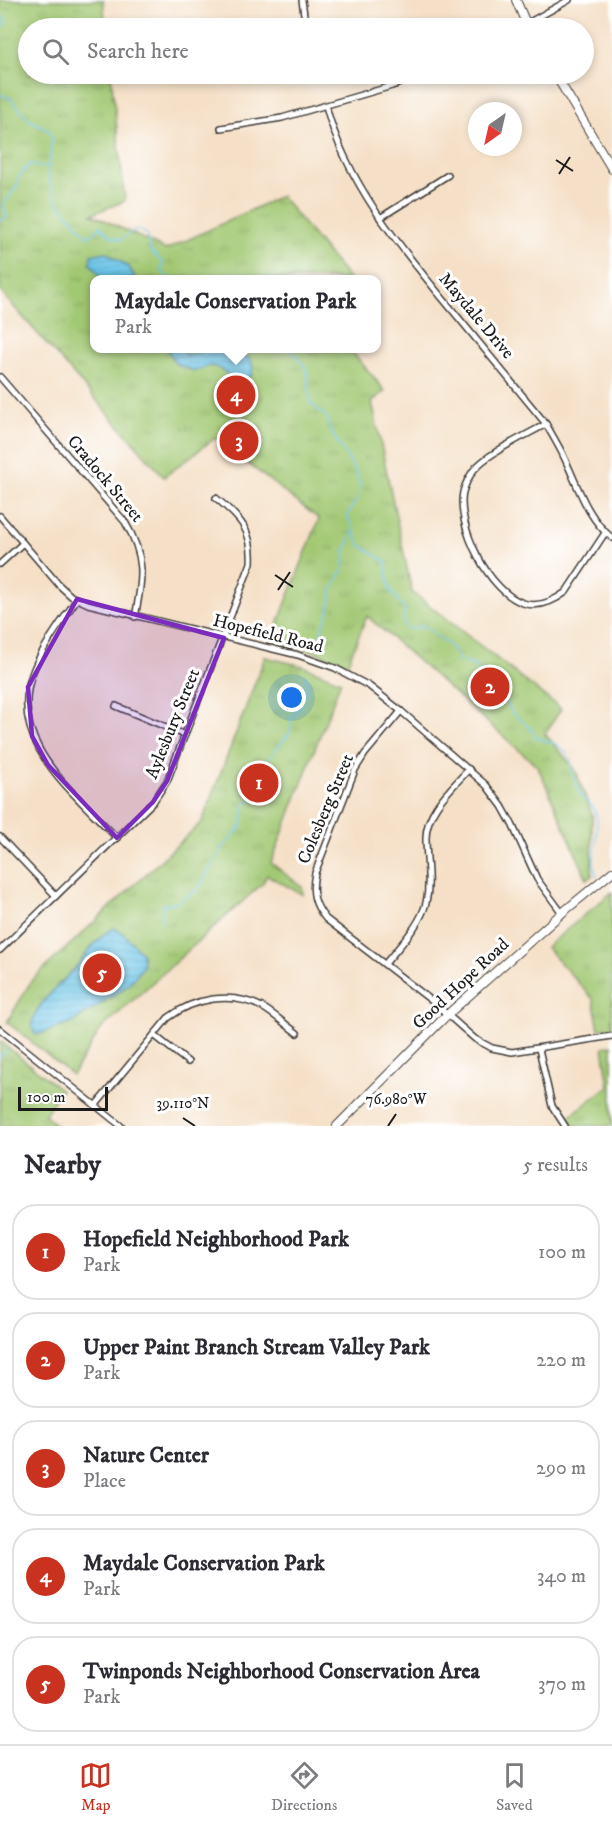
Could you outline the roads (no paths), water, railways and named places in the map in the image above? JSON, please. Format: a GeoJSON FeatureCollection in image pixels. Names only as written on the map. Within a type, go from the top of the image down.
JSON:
{"type":"FeatureCollection","features":[{"type":"Feature","properties":{"kind":"street"},"geometry":{"type":"LineString","coordinates":[[302,0],[304,18]]}},
{"type":"Feature","properties":{"kind":"street"},"geometry":{"type":"LineString","coordinates":[[516,0],[521,18]]}},
{"type":"Feature","properties":{"kind":"street"},"geometry":{"type":"LineString","coordinates":[[539,18],[568,0]]}},
{"type":"Feature","properties":{"kind":"street"},"geometry":{"type":"LineString","coordinates":[[221,128],[282,118],[398,84]]}},
{"type":"Feature","properties":{"kind":"street"},"geometry":{"type":"LineString","coordinates":[[561,84],[611,166]]}},
{"type":"Feature","properties":{"kind":"street","name":"Maydale Drive"},"geometry":{"type":"LineString","coordinates":[[326,106],[349,163],[380,218],[407,256],[546,424],[588,509],[612,538]]}},
{"type":"Feature","properties":{"kind":"street"},"geometry":{"type":"LineString","coordinates":[[380,218],[448,176]]}},
{"type":"Feature","properties":{"kind":"street","name":"Cradock Street"},"geometry":{"type":"LineString","coordinates":[[0,377],[125,522],[134,538],[142,566],[142,581],[135,617]]}},
{"type":"Feature","properties":{"kind":"street"},"geometry":{"type":"LineString","coordinates":[[546,424],[484,460],[474,469],[468,480],[463,492],[462,513],[478,558],[494,580],[513,598],[524,603],[543,604],[559,598],[566,592],[605,532]]}},
{"type":"Feature","properties":{"kind":"street","name":"Aylesbury Street"},"geometry":{"type":"LineString","coordinates":[[0,950],[117,838],[161,792],[248,576],[252,554],[249,536],[243,523],[216,498]]}},
{"type":"Feature","properties":{"kind":"street","name":"Hopefield Road"},"geometry":{"type":"LineString","coordinates":[[0,516],[59,585],[77,599],[135,617],[298,655],[335,668],[369,686],[402,711],[486,785],[512,824],[537,879],[562,913]]}},
{"type":"Feature","properties":{"kind":"street"},"geometry":{"type":"LineString","coordinates":[[0,564],[23,543]]}},
{"type":"Feature","properties":{"kind":"street"},"geometry":{"type":"LineString","coordinates":[[77,599],[34,668],[28,687],[27,717],[36,746],[48,765],[117,838]]}},
{"type":"Feature","properties":{"kind":"street"},"geometry":{"type":"LineString","coordinates":[[117,706],[185,735]]}},
{"type":"Feature","properties":{"kind":"street","name":"Colesberg Street"},"geometry":{"type":"LineString","coordinates":[[402,711],[365,754],[355,770],[315,873],[312,887],[318,909],[326,919],[385,964],[475,1039],[492,1048],[512,1052],[612,1036]]}},
{"type":"Feature","properties":{"kind":"street"},"geometry":{"type":"LineString","coordinates":[[385,964],[415,926],[426,902],[428,881],[426,840],[430,821],[438,804],[469,769]]}},
{"type":"Feature","properties":{"kind":"street"},"geometry":{"type":"LineString","coordinates":[[0,837],[56,896]]}},
{"type":"Feature","properties":{"kind":"street","name":"Good Hope Road"},"geometry":{"type":"LineString","coordinates":[[337,1126],[447,1015],[612,872]]}},
{"type":"Feature","properties":{"kind":"street"},"geometry":{"type":"LineString","coordinates":[[95,1106],[168,1018],[178,1010],[199,1001],[220,997],[242,1000],[260,1006],[297,1033]]}},
{"type":"Feature","properties":{"kind":"street"},"geometry":{"type":"LineString","coordinates":[[0,1029],[120,1126]]}},
{"type":"Feature","properties":{"kind":"street"},"geometry":{"type":"LineString","coordinates":[[154,1035],[188,1062]]}},
{"type":"Feature","properties":{"kind":"street"},"geometry":{"type":"LineString","coordinates":[[538,1049],[552,1106],[565,1126]]}},
{"type":"Feature","properties":{"kind":"water"},"geometry":{"type":"Polygon","coordinates":[[[106,252],[129,267],[134,275],[100,275],[90,263],[91,255],[106,252]]]}},
{"type":"Feature","properties":{"kind":"water"},"geometry":{"type":"Polygon","coordinates":[[[169,353],[185,353],[186,355],[237,353],[250,359],[253,367],[252,375],[244,380],[236,381],[219,368],[210,366],[194,371],[176,364],[169,353]]]}},
{"type":"Feature","properties":{"kind":"water"},"geometry":{"type":"Polygon","coordinates":[[[114,928],[123,933],[142,953],[143,966],[135,977],[123,989],[70,1024],[36,1035],[32,1028],[33,1020],[43,1002],[97,941],[114,928]]]}},
{"type":"Feature","properties":{"kind":"waterway"},"geometry":{"type":"LineString","coordinates":[[0,15],[6,20],[0,29]]}},
{"type":"Feature","properties":{"kind":"waterway"},"geometry":{"type":"LineString","coordinates":[[0,95],[10,98],[28,119],[49,130],[52,138],[48,176],[55,199],[87,236],[94,234],[100,226],[110,236],[121,240],[136,229],[147,234],[150,250],[163,263],[161,271],[165,275]]}},
{"type":"Feature","properties":{"kind":"waterway"},"geometry":{"type":"LineString","coordinates":[[0,220],[7,216],[3,205],[17,186],[20,175],[30,164],[38,167],[48,166]]}},
{"type":"Feature","properties":{"kind":"waterway"},"geometry":{"type":"LineString","coordinates":[[294,353],[307,370],[311,404],[327,417],[334,436],[356,473],[360,493],[347,515],[360,545],[385,561],[390,590],[405,610],[403,620],[406,628],[424,626],[451,647],[459,660],[475,666],[485,678],[494,696],[505,699],[512,713],[530,728],[537,738],[556,744],[567,753],[582,798],[591,805],[595,813],[597,834],[594,867],[597,877]]}},
{"type":"Feature","properties":{"kind":"waterway"},"geometry":{"type":"LineString","coordinates":[[319,642],[329,611],[332,590],[344,568],[345,551],[353,532]]}},
{"type":"Feature","properties":{"kind":"waterway"},"geometry":{"type":"LineString","coordinates":[[161,921],[163,905],[178,902],[198,889],[223,847],[242,826],[245,803],[257,799],[254,789],[264,780],[263,765],[290,733],[292,717],[301,705],[307,686],[306,675]]}},
{"type":"Feature","properties":{"kind":"waterway"},"geometry":{"type":"LineString","coordinates":[[0,1057],[7,1050]]}},
{"type":"Feature","properties":{"kind":"place","name":"Maydale Conservation Park"},"geometry":{"type":"Point","coordinates":[236,395]}},
{"type":"Feature","properties":{"kind":"place","name":"Nature Center"},"geometry":{"type":"Point","coordinates":[239,441]}},
{"type":"Feature","properties":{"kind":"place","name":"Upper Paint Branch Stream Valley Park"},"geometry":{"type":"Point","coordinates":[490,687]}},
{"type":"Feature","properties":{"kind":"place","name":"Hopefield Neighborhood Park"},"geometry":{"type":"Point","coordinates":[259,783]}},
{"type":"Feature","properties":{"kind":"place","name":"Twinponds Neighborhood Conservation Area"},"geometry":{"type":"Point","coordinates":[102,973]}}]}
